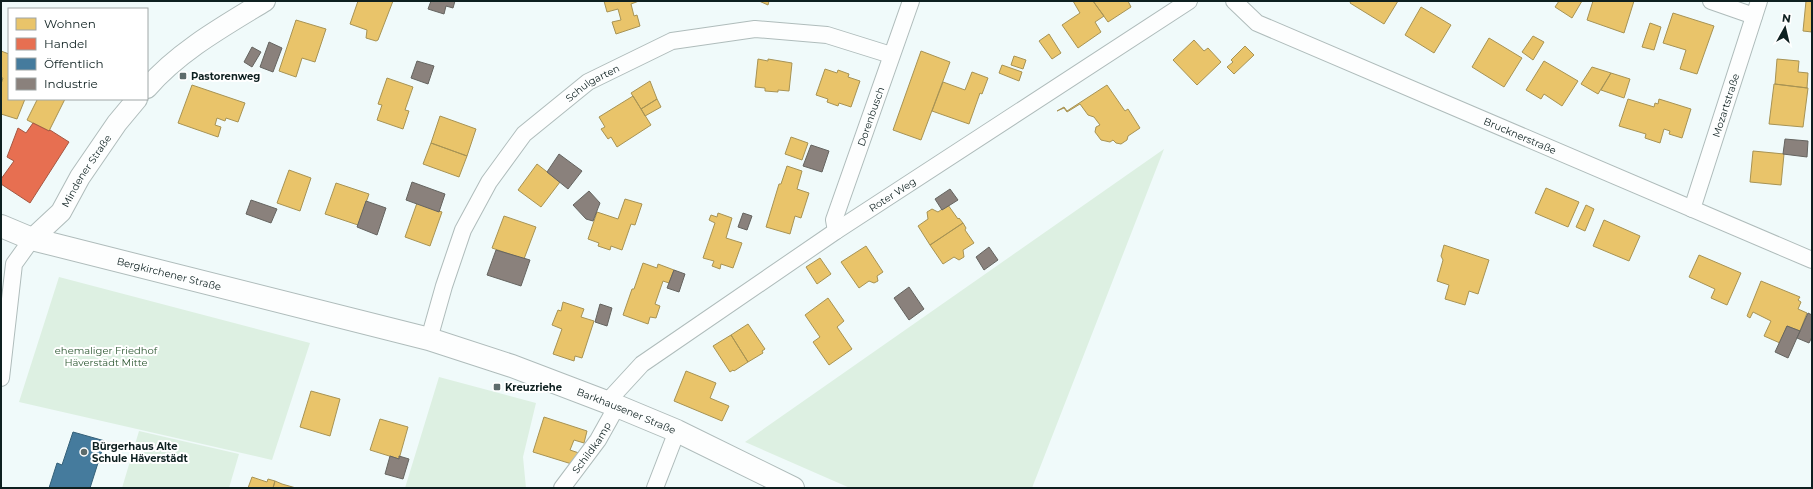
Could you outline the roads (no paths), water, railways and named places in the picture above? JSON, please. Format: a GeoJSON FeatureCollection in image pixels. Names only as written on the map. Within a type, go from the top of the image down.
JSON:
{"type":"FeatureCollection","features":[{"type":"Feature","properties":{"kind":"main road","name":"Bergkirchener Straße"},"geometry":{"type":"LineString","coordinates":[[1,226],[32,239],[338,316]]}},
{"type":"Feature","properties":{"kind":"main road","name":"Barkhausener Straße"},"geometry":{"type":"LineString","coordinates":[[338,316],[429,339],[512,366],[612,404],[677,431],[793,488]]}},
{"type":"Feature","properties":{"kind":"street"},"geometry":{"type":"LineString","coordinates":[[148,87],[162,70],[226,25],[265,1]]}},
{"type":"Feature","properties":{"kind":"street","name":"Dorenbusch"},"geometry":{"type":"LineString","coordinates":[[836,231],[834,220],[911,1]]}},
{"type":"Feature","properties":{"kind":"street","name":"Roter Weg"},"geometry":{"type":"LineString","coordinates":[[612,404],[642,364],[836,231],[1189,1]]}},
{"type":"Feature","properties":{"kind":"street","name":"Brucknerstraße"},"geometry":{"type":"LineString","coordinates":[[1234,1],[1257,23],[1812,260]]}},
{"type":"Feature","properties":{"kind":"street"},"geometry":{"type":"LineString","coordinates":[[1711,1],[1756,8]]}},
{"type":"Feature","properties":{"kind":"street","name":"Mozartstraße"},"geometry":{"type":"LineString","coordinates":[[1692,209],[1756,8]]}},
{"type":"Feature","properties":{"kind":"street","name":"Schulgarten"},"geometry":{"type":"LineString","coordinates":[[429,339],[444,286],[463,230],[489,182],[524,134],[588,82],[672,41],[755,29],[827,35],[891,55]]}},
{"type":"Feature","properties":{"kind":"street","name":"Mindener Straße"},"geometry":{"type":"LineString","coordinates":[[32,239],[61,212],[80,177],[117,123],[136,100]]}},
{"type":"Feature","properties":{"kind":"street"},"geometry":{"type":"LineString","coordinates":[[1,378],[14,264],[32,239]]}},
{"type":"Feature","properties":{"kind":"street","name":"Schildkamp"},"geometry":{"type":"LineString","coordinates":[[562,488],[598,440],[612,404]]}},
{"type":"Feature","properties":{"kind":"street"},"geometry":{"type":"LineString","coordinates":[[655,488],[677,431]]}},
{"type":"Feature","properties":{"kind":"place","name":"Pastorenweg"},"geometry":{"type":"Point","coordinates":[183,76]}},
{"type":"Feature","properties":{"kind":"place","name":"Kreuzriehe"},"geometry":{"type":"Point","coordinates":[497,387]}},
{"type":"Feature","properties":{"kind":"place","name":"Bürgerhaus Alte Schule Häverstädt"},"geometry":{"type":"Point","coordinates":[84,452]}},
{"type":"Feature","properties":{"kind":"park label","name":"ehemaliger Friedhof Häverstädt Mitte"},"geometry":{"type":"Point","coordinates":[106,356]}}]}
